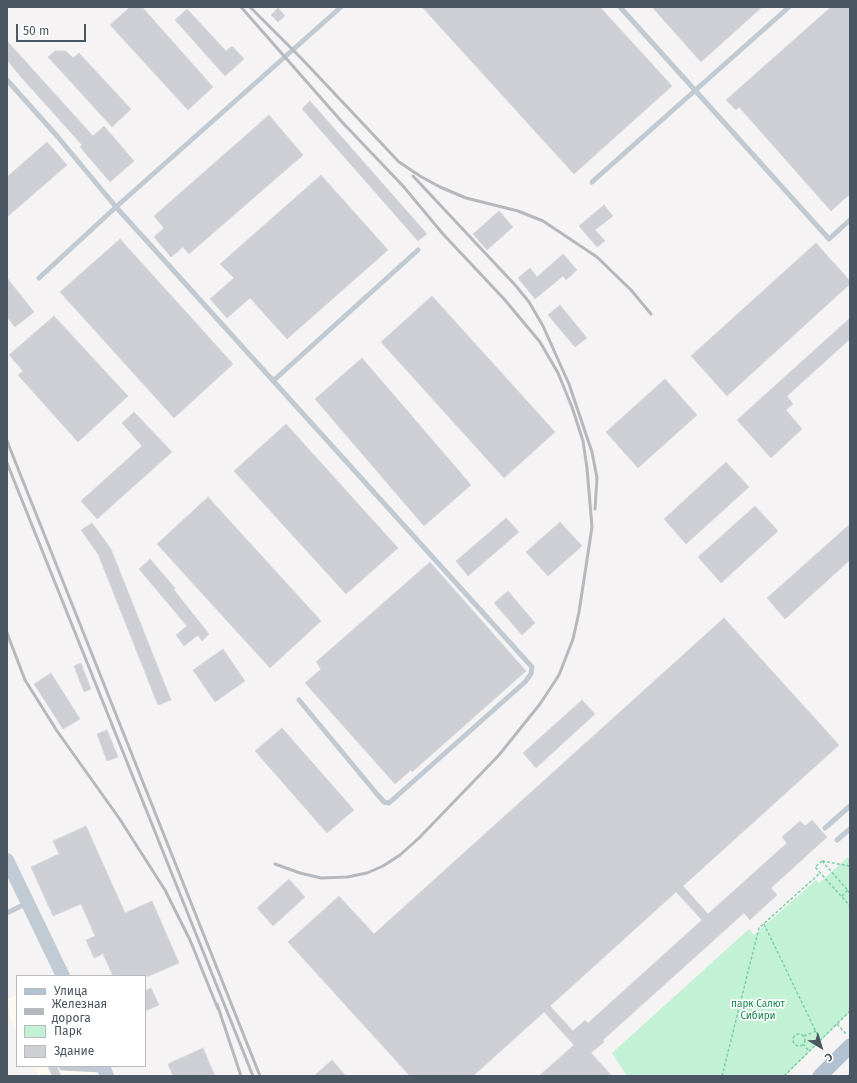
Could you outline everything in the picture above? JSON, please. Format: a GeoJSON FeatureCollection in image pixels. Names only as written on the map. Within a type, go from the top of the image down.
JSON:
{"type":"FeatureCollection","features":[{"type":"Feature","properties":{"kind":"main road"},"geometry":{"type":"LineString","coordinates":[[7,860],[63,975]]}},
{"type":"Feature","properties":{"kind":"main road"},"geometry":{"type":"LineString","coordinates":[[820,1076],[850,1045]]}},
{"type":"Feature","properties":{"kind":"lane"},"geometry":{"type":"LineString","coordinates":[[39,278],[341,7]]}},
{"type":"Feature","properties":{"kind":"lane"},"geometry":{"type":"LineString","coordinates":[[620,7],[829,239],[850,220]]}},
{"type":"Feature","properties":{"kind":"lane"},"geometry":{"type":"LineString","coordinates":[[592,182],[789,7]]}},
{"type":"Feature","properties":{"kind":"lane"},"geometry":{"type":"LineString","coordinates":[[7,80],[57,136],[116,208],[532,667],[531,674],[525,682],[389,803],[384,802],[377,794],[299,700]]}},
{"type":"Feature","properties":{"kind":"lane"},"geometry":{"type":"LineString","coordinates":[[273,381],[418,250]]}},
{"type":"Feature","properties":{"kind":"lane"},"geometry":{"type":"LineString","coordinates":[[825,828],[850,806]]}},
{"type":"Feature","properties":{"kind":"lane"},"geometry":{"type":"LineString","coordinates":[[837,840],[850,829]]}},
{"type":"Feature","properties":{"kind":"lane"},"geometry":{"type":"LineString","coordinates":[[7,913],[27,903]]}},
{"type":"Feature","properties":{"kind":"lane"},"geometry":{"type":"LineString","coordinates":[[62,1067],[105,1071]]}},
{"type":"Feature","properties":{"kind":"path"},"geometry":{"type":"LineString","coordinates":[[822,861],[850,866]]}},
{"type":"Feature","properties":{"kind":"path"},"geometry":{"type":"LineString","coordinates":[[822,861],[815,867],[850,906]]}},
{"type":"Feature","properties":{"kind":"path"},"geometry":{"type":"LineString","coordinates":[[822,861],[850,892]]}},
{"type":"Feature","properties":{"kind":"path"},"geometry":{"type":"LineString","coordinates":[[722,1076],[759,928],[820,873]]}},
{"type":"Feature","properties":{"kind":"path"},"geometry":{"type":"LineString","coordinates":[[841,896],[848,890]]}},
{"type":"Feature","properties":{"kind":"path"},"geometry":{"type":"LineString","coordinates":[[764,924],[820,1040]]}},
{"type":"Feature","properties":{"kind":"path"},"geometry":{"type":"LineString","coordinates":[[784,1076],[850,1011]]}},
{"type":"Feature","properties":{"kind":"path"},"geometry":{"type":"LineString","coordinates":[[837,1024],[850,1045]]}},
{"type":"Feature","properties":{"kind":"path"},"geometry":{"type":"LineString","coordinates":[[803,1044],[801,1046],[794,1043],[793,1038],[796,1034],[804,1036],[816,1031]]}},
{"type":"Feature","properties":{"kind":"path"},"geometry":{"type":"LineString","coordinates":[[803,1044],[805,1039],[804,1036]]}},
{"type":"Feature","properties":{"kind":"path"},"geometry":{"type":"LineString","coordinates":[[803,1044],[809,1051]]}},
{"type":"Feature","properties":{"kind":"shaded area"},"geometry":{"type":"Polygon","coordinates":[[[16,995],[16,1032],[10,1017],[7,999],[16,995]]]}},
{"type":"Feature","properties":{"kind":"shaded area"},"geometry":{"type":"Polygon","coordinates":[[[34,1067],[93,1067],[97,1076],[39,1076],[34,1067]]]}},
{"type":"Feature","properties":{"kind":"green space","name":"парк Салют Сибири"},"geometry":{"type":"Polygon","coordinates":[[[848,857],[850,859],[850,1012],[785,1076],[627,1076],[612,1053],[749,929],[754,935],[816,880],[819,883],[848,857]]]}},
{"type":"Feature","properties":{"kind":"building"},"geometry":{"type":"Polygon","coordinates":[[[130,7],[142,7],[213,87],[188,110],[110,25],[130,7]]]}},
{"type":"Feature","properties":{"kind":"building"},"geometry":{"type":"Polygon","coordinates":[[[422,7],[600,7],[672,86],[574,174],[422,7]]]}},
{"type":"Feature","properties":{"kind":"building"},"geometry":{"type":"Polygon","coordinates":[[[652,7],[762,7],[701,62],[652,7]]]}},
{"type":"Feature","properties":{"kind":"building"},"geometry":{"type":"Polygon","coordinates":[[[831,7],[850,7],[850,194],[831,211],[739,107],[736,110],[726,100],[831,7]]]}},
{"type":"Feature","properties":{"kind":"building"},"geometry":{"type":"Polygon","coordinates":[[[278,8],[285,16],[278,22],[271,15],[278,8]]]}},
{"type":"Feature","properties":{"kind":"building"},"geometry":{"type":"Polygon","coordinates":[[[187,9],[226,51],[232,46],[244,59],[225,76],[175,20],[187,9]]]}},
{"type":"Feature","properties":{"kind":"building"},"geometry":{"type":"Polygon","coordinates":[[[7,41],[93,136],[104,126],[134,161],[110,182],[80,147],[82,145],[7,60],[7,41]]]}},
{"type":"Feature","properties":{"kind":"building"},"geometry":{"type":"Polygon","coordinates":[[[55,51],[66,51],[73,58],[79,53],[131,109],[112,127],[48,57],[55,51]]]}},
{"type":"Feature","properties":{"kind":"building"},"geometry":{"type":"Polygon","coordinates":[[[310,101],[427,234],[418,241],[302,109],[310,101]]]}},
{"type":"Feature","properties":{"kind":"building"},"geometry":{"type":"Polygon","coordinates":[[[269,115],[303,155],[189,254],[183,247],[171,257],[154,237],[164,228],[154,216],[269,115]]]}},
{"type":"Feature","properties":{"kind":"building"},"geometry":{"type":"Polygon","coordinates":[[[47,142],[67,165],[7,217],[7,177],[47,142]]]}},
{"type":"Feature","properties":{"kind":"building"},"geometry":{"type":"Polygon","coordinates":[[[321,175],[388,250],[287,339],[250,298],[227,318],[210,299],[234,278],[220,264],[321,175]]]}},
{"type":"Feature","properties":{"kind":"building"},"geometry":{"type":"Polygon","coordinates":[[[604,205],[613,216],[595,230],[605,241],[597,247],[579,226],[604,205]]]}},
{"type":"Feature","properties":{"kind":"building"},"geometry":{"type":"Polygon","coordinates":[[[499,211],[513,227],[487,250],[473,234],[499,211]]]}},
{"type":"Feature","properties":{"kind":"building"},"geometry":{"type":"Polygon","coordinates":[[[120,239],[233,364],[174,418],[60,292],[120,239]]]}},
{"type":"Feature","properties":{"kind":"building"},"geometry":{"type":"Polygon","coordinates":[[[816,243],[850,281],[850,284],[727,396],[691,356],[816,243]]]}},
{"type":"Feature","properties":{"kind":"building"},"geometry":{"type":"Polygon","coordinates":[[[563,254],[577,270],[566,280],[563,276],[535,299],[518,278],[530,268],[537,277],[563,254]]]}},
{"type":"Feature","properties":{"kind":"building"},"geometry":{"type":"Polygon","coordinates":[[[7,278],[34,312],[15,327],[7,317],[7,278]]]}},
{"type":"Feature","properties":{"kind":"building"},"geometry":{"type":"Polygon","coordinates":[[[432,296],[555,432],[504,478],[381,342],[432,296]]]}},
{"type":"Feature","properties":{"kind":"building"},"geometry":{"type":"Polygon","coordinates":[[[560,305],[587,338],[575,347],[548,315],[560,305]]]}},
{"type":"Feature","properties":{"kind":"building"},"geometry":{"type":"Polygon","coordinates":[[[54,316],[128,396],[78,442],[18,375],[23,371],[9,355],[54,316]]]}},
{"type":"Feature","properties":{"kind":"building"},"geometry":{"type":"Polygon","coordinates":[[[850,318],[850,339],[787,396],[793,404],[786,410],[802,429],[771,458],[737,420],[850,318]]]}},
{"type":"Feature","properties":{"kind":"building"},"geometry":{"type":"Polygon","coordinates":[[[362,358],[471,485],[424,526],[315,399],[362,358]]]}},
{"type":"Feature","properties":{"kind":"building"},"geometry":{"type":"Polygon","coordinates":[[[665,379],[697,415],[638,468],[606,432],[665,379]]]}},
{"type":"Feature","properties":{"kind":"building"},"geometry":{"type":"Polygon","coordinates":[[[134,412],[172,452],[97,519],[81,501],[142,446],[122,423],[134,412]]]}},
{"type":"Feature","properties":{"kind":"building"},"geometry":{"type":"Polygon","coordinates":[[[286,424],[398,548],[346,594],[234,471],[286,424]]]}},
{"type":"Feature","properties":{"kind":"building"},"geometry":{"type":"Polygon","coordinates":[[[726,462],[749,487],[686,544],[664,519],[726,462]]]}},
{"type":"Feature","properties":{"kind":"building"},"geometry":{"type":"Polygon","coordinates":[[[208,497],[321,621],[270,668],[157,544],[208,497]]]}},
{"type":"Feature","properties":{"kind":"building"},"geometry":{"type":"Polygon","coordinates":[[[755,506],[778,531],[721,583],[698,557],[755,506]]]}},
{"type":"Feature","properties":{"kind":"building"},"geometry":{"type":"Polygon","coordinates":[[[506,518],[519,532],[468,576],[456,561],[506,518]]]}},
{"type":"Feature","properties":{"kind":"building"},"geometry":{"type":"Polygon","coordinates":[[[560,522],[582,546],[548,576],[526,552],[560,522]]]}},
{"type":"Feature","properties":{"kind":"building"},"geometry":{"type":"Polygon","coordinates":[[[92,523],[111,549],[171,700],[158,705],[98,554],[81,530],[92,523]]]}},
{"type":"Feature","properties":{"kind":"building"},"geometry":{"type":"Polygon","coordinates":[[[850,524],[850,560],[785,619],[767,598],[850,524]]]}},
{"type":"Feature","properties":{"kind":"building"},"geometry":{"type":"Polygon","coordinates":[[[150,559],[175,588],[174,590],[209,634],[202,641],[198,635],[184,646],[176,635],[187,626],[139,569],[150,559]]]}},
{"type":"Feature","properties":{"kind":"building"},"geometry":{"type":"Polygon","coordinates":[[[430,562],[526,671],[412,772],[411,770],[395,784],[305,683],[321,669],[316,662],[430,562]]]}},
{"type":"Feature","properties":{"kind":"building"},"geometry":{"type":"Polygon","coordinates":[[[508,591],[535,623],[522,635],[494,603],[508,591]]]}},
{"type":"Feature","properties":{"kind":"building"},"geometry":{"type":"Polygon","coordinates":[[[724,618],[839,745],[683,886],[708,914],[787,843],[782,837],[800,821],[805,826],[812,820],[827,837],[771,888],[777,895],[750,920],[744,913],[603,1040],[604,1042],[591,1053],[612,1076],[539,1076],[574,1045],[544,1012],[473,1076],[410,1076],[288,942],[339,896],[374,934],[724,618]],[[676,892],[550,1006],[573,1031],[585,1020],[588,1023],[702,920],[676,892]]]}},
{"type":"Feature","properties":{"kind":"building"},"geometry":{"type":"Polygon","coordinates":[[[223,649],[245,681],[215,702],[193,670],[223,649]]]}},
{"type":"Feature","properties":{"kind":"building"},"geometry":{"type":"Polygon","coordinates":[[[81,663],[91,689],[84,692],[74,666],[81,663]]]}},
{"type":"Feature","properties":{"kind":"building"},"geometry":{"type":"Polygon","coordinates":[[[51,673],[80,719],[63,729],[34,684],[51,673]]]}},
{"type":"Feature","properties":{"kind":"building"},"geometry":{"type":"Polygon","coordinates":[[[582,700],[595,714],[536,768],[523,753],[582,700]]]}},
{"type":"Feature","properties":{"kind":"building"},"geometry":{"type":"Polygon","coordinates":[[[282,728],[354,810],[327,833],[255,751],[282,728]]]}},
{"type":"Feature","properties":{"kind":"building"},"geometry":{"type":"Polygon","coordinates":[[[107,730],[118,757],[107,761],[97,734],[107,730]]]}},
{"type":"Feature","properties":{"kind":"building"},"geometry":{"type":"Polygon","coordinates":[[[86,826],[125,913],[152,901],[179,963],[149,976],[113,975],[103,954],[94,958],[86,940],[95,936],[81,904],[53,916],[31,867],[59,854],[53,841],[86,826]]]}},
{"type":"Feature","properties":{"kind":"building"},"geometry":{"type":"Polygon","coordinates":[[[289,879],[305,897],[273,926],[257,908],[289,879]]]}},
{"type":"Feature","properties":{"kind":"building"},"geometry":{"type":"Polygon","coordinates":[[[151,988],[159,1005],[146,1011],[146,990],[151,988]]]}},
{"type":"Feature","properties":{"kind":"building"},"geometry":{"type":"Polygon","coordinates":[[[203,1048],[215,1076],[173,1076],[168,1064],[203,1048]]]}},
{"type":"Feature","properties":{"kind":"building"},"geometry":{"type":"Polygon","coordinates":[[[332,1060],[346,1076],[314,1076],[332,1060]]]}},
{"type":"Feature","properties":{"kind":"building"},"geometry":{"type":"Polygon","coordinates":[[[48,1067],[57,1067],[61,1076],[52,1076],[48,1067]]]}},
{"type":"Feature","properties":{"kind":"railway"},"geometry":{"type":"LineString","coordinates":[[241,7],[342,122],[403,186],[443,234],[504,299],[540,342],[558,373],[572,407],[583,441],[592,527],[579,612],[573,639],[559,675],[540,704],[499,755],[419,838],[400,855],[383,866],[367,873],[347,877],[321,878],[300,873],[275,864]]}},
{"type":"Feature","properties":{"kind":"railway"},"geometry":{"type":"LineString","coordinates":[[250,7],[302,59],[399,162],[440,187],[466,198],[518,211],[543,221],[597,257],[631,290],[651,314]]}},
{"type":"Feature","properties":{"kind":"railway"},"geometry":{"type":"LineString","coordinates":[[413,176],[516,286],[529,302],[543,326],[569,384],[592,452],[597,478],[595,509]]}},
{"type":"Feature","properties":{"kind":"railway"},"geometry":{"type":"LineString","coordinates":[[7,441],[260,1076]]}},
{"type":"Feature","properties":{"kind":"railway"},"geometry":{"type":"LineString","coordinates":[[7,463],[253,1076]]}},
{"type":"Feature","properties":{"kind":"railway"},"geometry":{"type":"LineString","coordinates":[[7,633],[25,680],[57,731],[119,818],[165,890],[190,940],[218,1009]]}},
{"type":"Feature","properties":{"kind":"railway"},"geometry":{"type":"LineString","coordinates":[[217,1004],[241,1076]]}}]}
